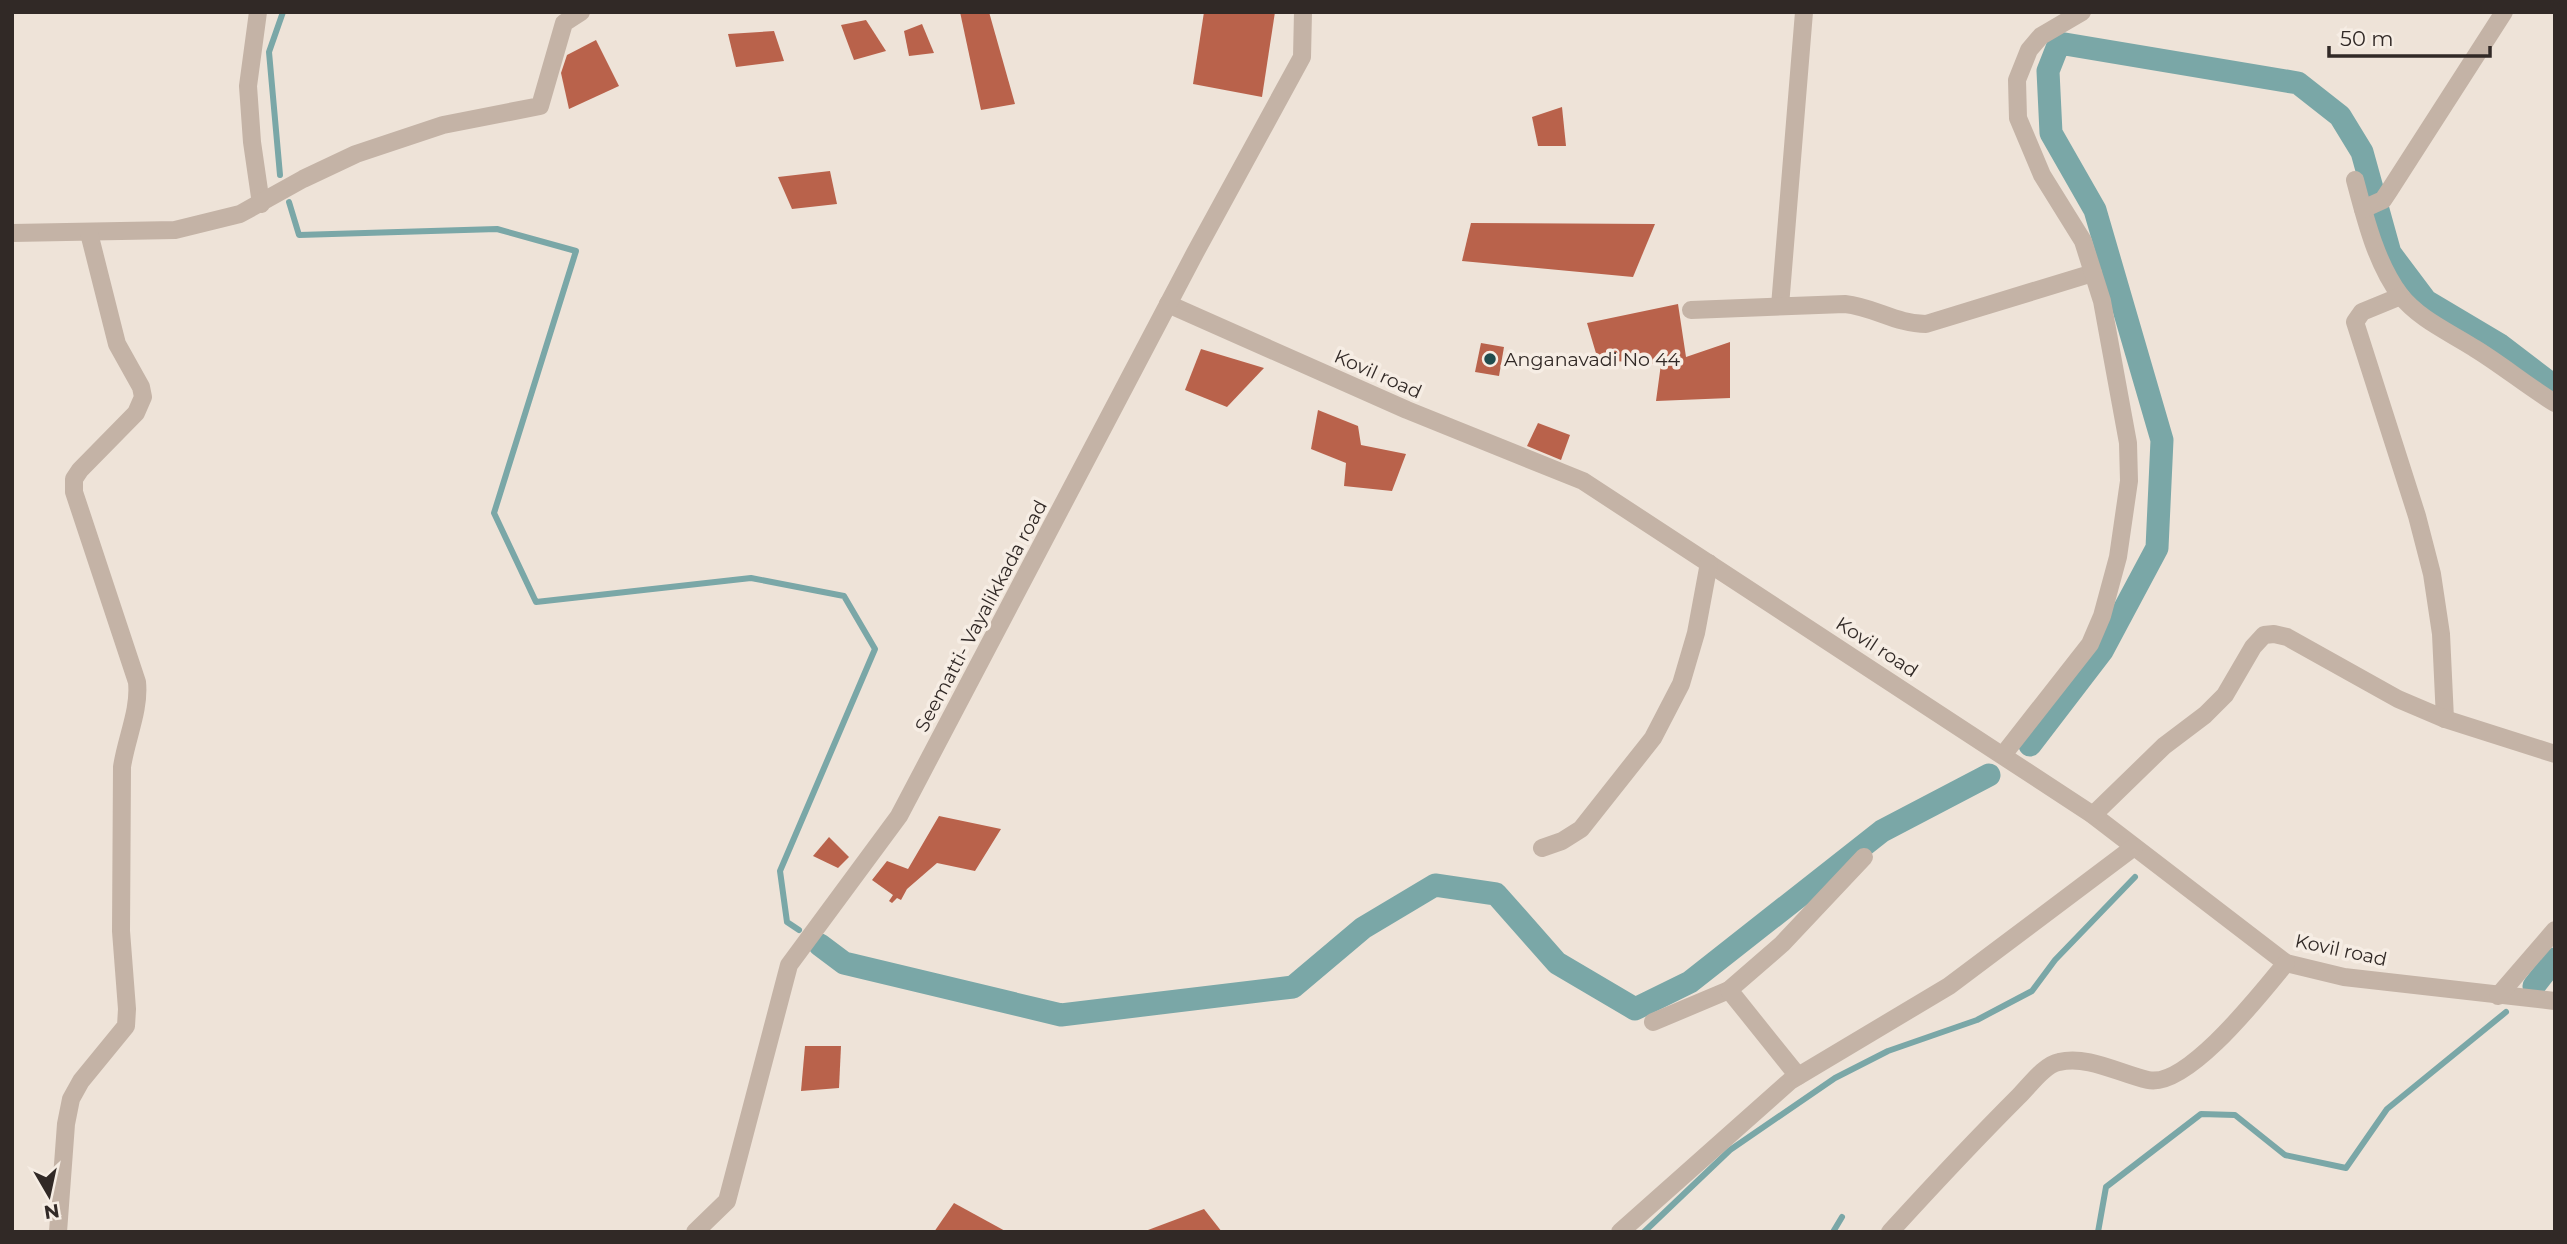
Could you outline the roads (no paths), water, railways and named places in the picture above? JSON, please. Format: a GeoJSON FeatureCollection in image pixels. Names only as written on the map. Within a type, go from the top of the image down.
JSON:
{"type":"FeatureCollection","features":[{"type":"Feature","properties":{"kind":"street"},"geometry":{"type":"LineString","coordinates":[[258,12],[248,86],[252,142],[261,204]]}},
{"type":"Feature","properties":{"kind":"street"},"geometry":{"type":"LineString","coordinates":[[12,233],[175,230],[240,215],[303,179],[356,154],[443,125],[540,106],[564,23],[582,12]]}},
{"type":"Feature","properties":{"kind":"street","name":"Seematti- Vayalikkada road"},"geometry":{"type":"LineString","coordinates":[[695,1232],[726,1201],[789,965],[899,816],[1168,304],[1302,57],[1303,12]]}},
{"type":"Feature","properties":{"kind":"street"},"geometry":{"type":"LineString","coordinates":[[1780,306],[1804,12]]}},
{"type":"Feature","properties":{"kind":"street"},"geometry":{"type":"LineString","coordinates":[[2003,755],[2090,644],[2102,616],[2118,557],[2129,481],[2128,443],[2102,300],[2083,241],[2042,175],[2018,118],[2017,80],[2029,50],[2041,36],[2082,12]]}},
{"type":"Feature","properties":{"kind":"street"},"geometry":{"type":"LineString","coordinates":[[2363,209],[2383,200],[2504,12]]}},
{"type":"Feature","properties":{"kind":"street"},"geometry":{"type":"LineString","coordinates":[[2355,180],[2388,276],[2401,296],[2435,325],[2555,402]]}},
{"type":"Feature","properties":{"kind":"street"},"geometry":{"type":"LineString","coordinates":[[58,1232],[66,1124],[71,1099],[81,1081],[126,1026],[121,931],[122,767],[138,693],[137,682],[74,492],[74,479],[80,470],[136,413],[143,397],[141,387],[117,344],[89,233]]}},
{"type":"Feature","properties":{"kind":"street"},"geometry":{"type":"LineString","coordinates":[[1691,310],[1845,304],[1862,306],[1910,324],[1926,324],[2093,273]]}},
{"type":"Feature","properties":{"kind":"street"},"geometry":{"type":"LineString","coordinates":[[2401,296],[2362,312],[2355,322],[2417,516],[2432,574],[2441,634],[2445,719]]}},
{"type":"Feature","properties":{"kind":"street","name":"Kovil road"},"geometry":{"type":"LineString","coordinates":[[1168,304],[1407,410],[1583,481],[2093,815],[2286,963],[2344,977],[2555,1001]]}},
{"type":"Feature","properties":{"kind":"street"},"geometry":{"type":"LineString","coordinates":[[1542,848],[1563,841],[1581,829],[1653,738],[1681,684],[1696,633],[1709,563]]}},
{"type":"Feature","properties":{"kind":"street"},"geometry":{"type":"LineString","coordinates":[[2093,815],[2164,746],[2205,715],[2225,695],[2252,646],[2264,635],[2287,637],[2398,699],[2445,719],[2555,754]]}},
{"type":"Feature","properties":{"kind":"street"},"geometry":{"type":"LineString","coordinates":[[1620,1232],[1798,1076],[1949,986],[2134,847]]}},
{"type":"Feature","properties":{"kind":"street"},"geometry":{"type":"LineString","coordinates":[[1653,1022],[1729,989],[1782,944],[1864,857]]}},
{"type":"Feature","properties":{"kind":"street"},"geometry":{"type":"LineString","coordinates":[[2498,996],[2555,930]]}},
{"type":"Feature","properties":{"kind":"street"},"geometry":{"type":"LineString","coordinates":[[1890,1232],[1984,1130],[2043,1071],[2058,1062],[2078,1061],[2154,1081],[2167,1079],[2231,1029],[2286,963]]}},
{"type":"Feature","properties":{"kind":"street"},"geometry":{"type":"LineString","coordinates":[[1729,989],[1798,1076]]}},
{"type":"Feature","properties":{"kind":"waterway"},"geometry":{"type":"LineString","coordinates":[[280,175],[269,52],[283,12]]}},
{"type":"Feature","properties":{"kind":"waterway"},"geometry":{"type":"LineString","coordinates":[[2030,745],[2102,651],[2157,548],[2162,440],[2095,210],[2051,133],[2048,71],[2059,43],[2298,83],[2340,116],[2362,152],[2390,253],[2426,301],[2500,345],[2555,387]]}},
{"type":"Feature","properties":{"kind":"waterway"},"geometry":{"type":"LineString","coordinates":[[289,202],[299,235],[497,229],[576,251],[494,513],[536,602],[751,578],[844,596],[875,649],[780,871],[787,922],[799,930]]}},
{"type":"Feature","properties":{"kind":"waterway"},"geometry":{"type":"LineString","coordinates":[[820,945],[844,963],[1061,1015],[1293,987],[1363,928],[1435,885],[1496,894],[1557,963],[1635,1009],[1690,982],[1882,831],[1989,775]]}},
{"type":"Feature","properties":{"kind":"waterway"},"geometry":{"type":"LineString","coordinates":[[1644,1232],[1730,1150],[1835,1078],[1888,1051],[1977,1020],[2032,991],[2055,960],[2135,877]]}},
{"type":"Feature","properties":{"kind":"waterway"},"geometry":{"type":"LineString","coordinates":[[2534,986],[2555,959]]}},
{"type":"Feature","properties":{"kind":"waterway"},"geometry":{"type":"LineString","coordinates":[[2098,1232],[2106,1187],[2201,1114],[2235,1115],[2285,1155],[2346,1168],[2387,1109],[2506,1012]]}},
{"type":"Feature","properties":{"kind":"waterway"},"geometry":{"type":"LineString","coordinates":[[1833,1232],[1842,1217]]}},
{"type":"Feature","properties":{"kind":"place","name":"Anganavadi No 44"},"geometry":{"type":"Point","coordinates":[1490,359]}}]}
